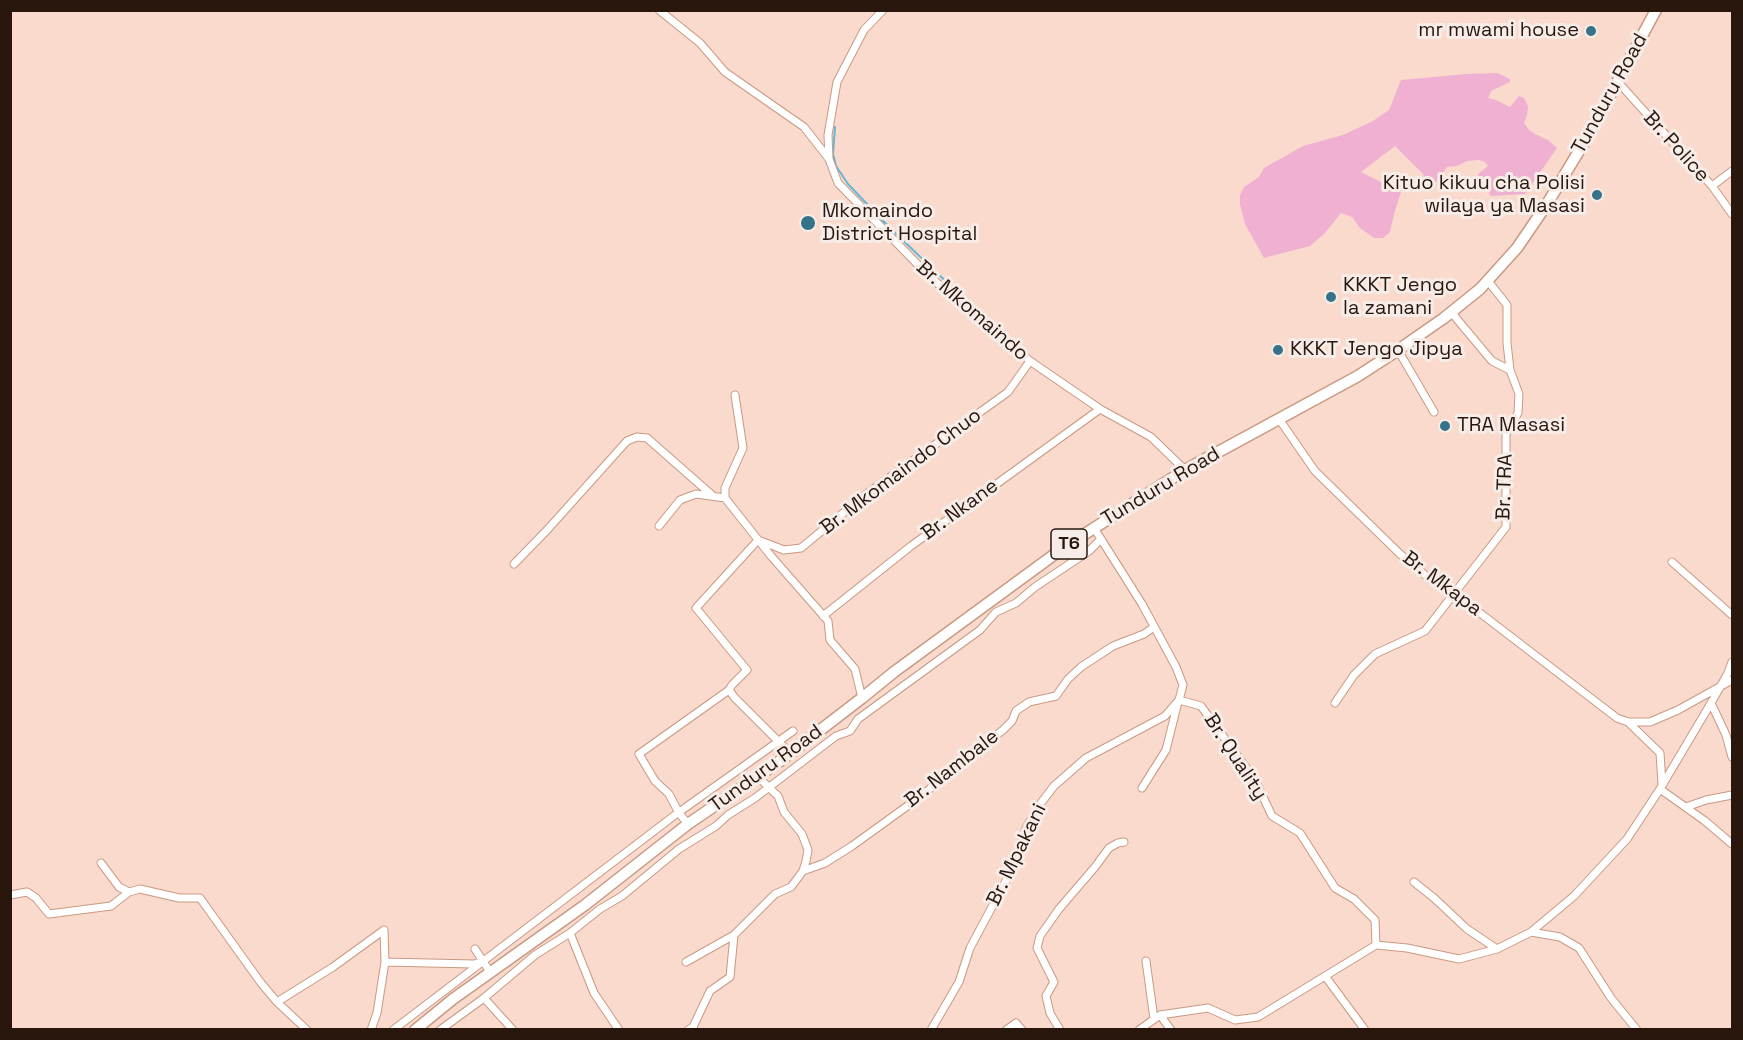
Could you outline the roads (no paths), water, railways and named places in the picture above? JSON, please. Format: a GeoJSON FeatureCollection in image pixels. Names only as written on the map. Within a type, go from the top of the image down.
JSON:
{"type":"FeatureCollection","features":[{"type":"Feature","properties":{"kind":"highway","name":"Tunduru Road"},"geometry":{"type":"LineString","coordinates":[[415,1029],[585,904],[688,824],[790,753],[894,672],[1066,546],[1185,470],[1358,376],[1398,350],[1480,289],[1517,248],[1547,204],[1588,136],[1656,10]]}},
{"type":"Feature","properties":{"kind":"street"},"geometry":{"type":"LineString","coordinates":[[659,10],[700,43],[725,72],[804,127],[829,159]]}},
{"type":"Feature","properties":{"kind":"street","name":"Br. Mkomaindo"},"geometry":{"type":"LineString","coordinates":[[884,10],[864,30],[837,82],[828,135],[829,159],[838,183],[931,278],[1030,361],[1100,408],[1151,437],[1185,470]]}},
{"type":"Feature","properties":{"kind":"street","name":"Br. Police"},"geometry":{"type":"LineString","coordinates":[[1617,81],[1712,186],[1732,214]]}},
{"type":"Feature","properties":{"kind":"street"},"geometry":{"type":"LineString","coordinates":[[1712,186],[1732,171]]}},
{"type":"Feature","properties":{"kind":"street","name":"Br. TRA"},"geometry":{"type":"LineString","coordinates":[[1335,703],[1354,675],[1375,654],[1425,631],[1506,526],[1506,434],[1518,413],[1519,394],[1510,370],[1507,306],[1488,281]]}},
{"type":"Feature","properties":{"kind":"street"},"geometry":{"type":"LineString","coordinates":[[1451,312],[1492,361],[1510,370]]}},
{"type":"Feature","properties":{"kind":"street"},"geometry":{"type":"LineString","coordinates":[[1398,350],[1434,412]]}},
{"type":"Feature","properties":{"kind":"street","name":"Br. Mkomaindo Chuo"},"geometry":{"type":"LineString","coordinates":[[758,540],[784,550],[801,548],[865,495],[1008,392],[1030,361]]}},
{"type":"Feature","properties":{"kind":"street"},"geometry":{"type":"LineString","coordinates":[[735,394],[743,448],[725,488],[725,498],[828,621],[830,640],[855,669],[862,698]]}},
{"type":"Feature","properties":{"kind":"street","name":"Br. Nkane"},"geometry":{"type":"LineString","coordinates":[[824,616],[911,546],[1100,408]]}},
{"type":"Feature","properties":{"kind":"street","name":"Br. Mkapa"},"geometry":{"type":"LineString","coordinates":[[1280,419],[1315,471],[1400,554],[1431,580],[1454,593],[1617,718],[1628,722],[1660,753],[1661,786]]}},
{"type":"Feature","properties":{"kind":"street"},"geometry":{"type":"LineString","coordinates":[[514,564],[627,441],[637,437],[647,438],[713,496]]}},
{"type":"Feature","properties":{"kind":"street"},"geometry":{"type":"LineString","coordinates":[[659,526],[680,500],[696,495],[725,498]]}},
{"type":"Feature","properties":{"kind":"street"},"geometry":{"type":"LineString","coordinates":[[1094,528],[1142,604],[1183,685],[1166,750],[1142,788]]}},
{"type":"Feature","properties":{"kind":"street"},"geometry":{"type":"LineString","coordinates":[[440,1029],[484,998],[535,955],[622,896],[679,849],[716,826],[728,814],[754,798],[836,736],[850,731],[858,719],[980,630],[996,612],[1016,603],[1101,539]]}},
{"type":"Feature","properties":{"kind":"street"},"geometry":{"type":"LineString","coordinates":[[688,824],[669,794],[655,781],[639,754],[729,690],[747,670],[696,608],[758,540]]}},
{"type":"Feature","properties":{"kind":"street"},"geometry":{"type":"LineString","coordinates":[[1672,562],[1732,615]]}},
{"type":"Feature","properties":{"kind":"street","name":"Br. Nambale"},"geometry":{"type":"LineString","coordinates":[[686,962],[734,935],[775,894],[791,886],[803,871],[825,863],[852,846],[924,794],[1003,730],[1012,721],[1016,711],[1029,702],[1056,696],[1068,679],[1081,667],[1113,646],[1144,634],[1154,627]]}},
{"type":"Feature","properties":{"kind":"street"},"geometry":{"type":"LineString","coordinates":[[1139,1029],[1157,1017],[1208,1008],[1235,1020],[1258,1017],[1376,945],[1407,948],[1459,959],[1497,949],[1531,932],[1574,896],[1627,838],[1711,703],[1732,662]]}},
{"type":"Feature","properties":{"kind":"street"},"geometry":{"type":"LineString","coordinates":[[1628,722],[1650,722],[1678,710],[1732,680]]}},
{"type":"Feature","properties":{"kind":"street"},"geometry":{"type":"LineString","coordinates":[[729,690],[790,753]]}},
{"type":"Feature","properties":{"kind":"street","name":"Br. Quality"},"geometry":{"type":"LineString","coordinates":[[1179,700],[1201,706],[1255,780],[1272,816],[1300,833],[1335,888],[1354,899],[1375,920],[1376,945]]}},
{"type":"Feature","properties":{"kind":"street","name":"Br. Mpakani"},"geometry":{"type":"LineString","coordinates":[[931,1029],[960,982],[970,948],[1008,877],[1027,826],[1041,803],[1054,786],[1086,758],[1165,716],[1179,700]]}},
{"type":"Feature","properties":{"kind":"street"},"geometry":{"type":"LineString","coordinates":[[1711,703],[1726,735],[1732,758]]}},
{"type":"Feature","properties":{"kind":"street"},"geometry":{"type":"LineString","coordinates":[[393,1029],[679,813],[793,731]]}},
{"type":"Feature","properties":{"kind":"street"},"geometry":{"type":"LineString","coordinates":[[757,776],[778,796],[784,812],[802,834],[808,850],[803,871]]}},
{"type":"Feature","properties":{"kind":"street"},"geometry":{"type":"LineString","coordinates":[[1661,786],[1732,844]]}},
{"type":"Feature","properties":{"kind":"street"},"geometry":{"type":"LineString","coordinates":[[1686,807],[1732,795]]}},
{"type":"Feature","properties":{"kind":"street"},"geometry":{"type":"LineString","coordinates":[[1060,1029],[1050,1013],[1046,996],[1054,982],[1037,948],[1040,936],[1109,848],[1124,842]]}},
{"type":"Feature","properties":{"kind":"street"},"geometry":{"type":"LineString","coordinates":[[101,863],[119,886],[129,892]]}},
{"type":"Feature","properties":{"kind":"street"},"geometry":{"type":"LineString","coordinates":[[1414,882],[1467,928],[1497,949]]}},
{"type":"Feature","properties":{"kind":"street"},"geometry":{"type":"LineString","coordinates":[[10,895],[27,892],[36,898],[50,914],[111,906],[129,892],[140,889],[179,898],[200,898],[277,1002],[307,1029]]}},
{"type":"Feature","properties":{"kind":"street"},"geometry":{"type":"LineString","coordinates":[[277,1002],[333,968],[384,930],[385,962],[377,1013],[370,1029]]}},
{"type":"Feature","properties":{"kind":"street"},"geometry":{"type":"LineString","coordinates":[[1531,932],[1560,937],[1579,948],[1611,998],[1637,1029]]}},
{"type":"Feature","properties":{"kind":"street"},"geometry":{"type":"LineString","coordinates":[[570,933],[594,993],[619,1029]]}},
{"type":"Feature","properties":{"kind":"street"},"geometry":{"type":"LineString","coordinates":[[688,1029],[693,1027],[710,991],[730,977],[734,935]]}},
{"type":"Feature","properties":{"kind":"street"},"geometry":{"type":"LineString","coordinates":[[475,949],[490,972]]}},
{"type":"Feature","properties":{"kind":"street"},"geometry":{"type":"LineString","coordinates":[[385,962],[474,964],[482,961]]}},
{"type":"Feature","properties":{"kind":"street"},"geometry":{"type":"LineString","coordinates":[[1146,961],[1157,1017],[1171,1029]]}},
{"type":"Feature","properties":{"kind":"street"},"geometry":{"type":"LineString","coordinates":[[1325,976],[1365,1029]]}},
{"type":"Feature","properties":{"kind":"street"},"geometry":{"type":"LineString","coordinates":[[484,998],[513,1029]]}},
{"type":"Feature","properties":{"kind":"street"},"geometry":{"type":"LineString","coordinates":[[1006,1029],[1016,1023],[1022,1029]]}},
{"type":"Feature","properties":{"kind":"waterway"},"geometry":{"type":"LineString","coordinates":[[835,127],[833,154],[836,166],[848,184],[959,294]]}},
{"type":"Feature","properties":{"kind":"place","name":"mr mwami house"},"geometry":{"type":"Point","coordinates":[1591,31]}},
{"type":"Feature","properties":{"kind":"place","name":"Kituo kikuu cha Polisi wilaya ya Masasi"},"geometry":{"type":"Point","coordinates":[1597,195]}},
{"type":"Feature","properties":{"kind":"place","name":"Mkomaindo District Hospital"},"geometry":{"type":"Point","coordinates":[808,223]}},
{"type":"Feature","properties":{"kind":"place","name":"KKKT Jengo la zamani"},"geometry":{"type":"Point","coordinates":[1331,297]}},
{"type":"Feature","properties":{"kind":"place","name":"KKKT Jengo Jipya"},"geometry":{"type":"Point","coordinates":[1278,350]}},
{"type":"Feature","properties":{"kind":"place","name":"TRA Masasi"},"geometry":{"type":"Point","coordinates":[1445,426]}}]}
